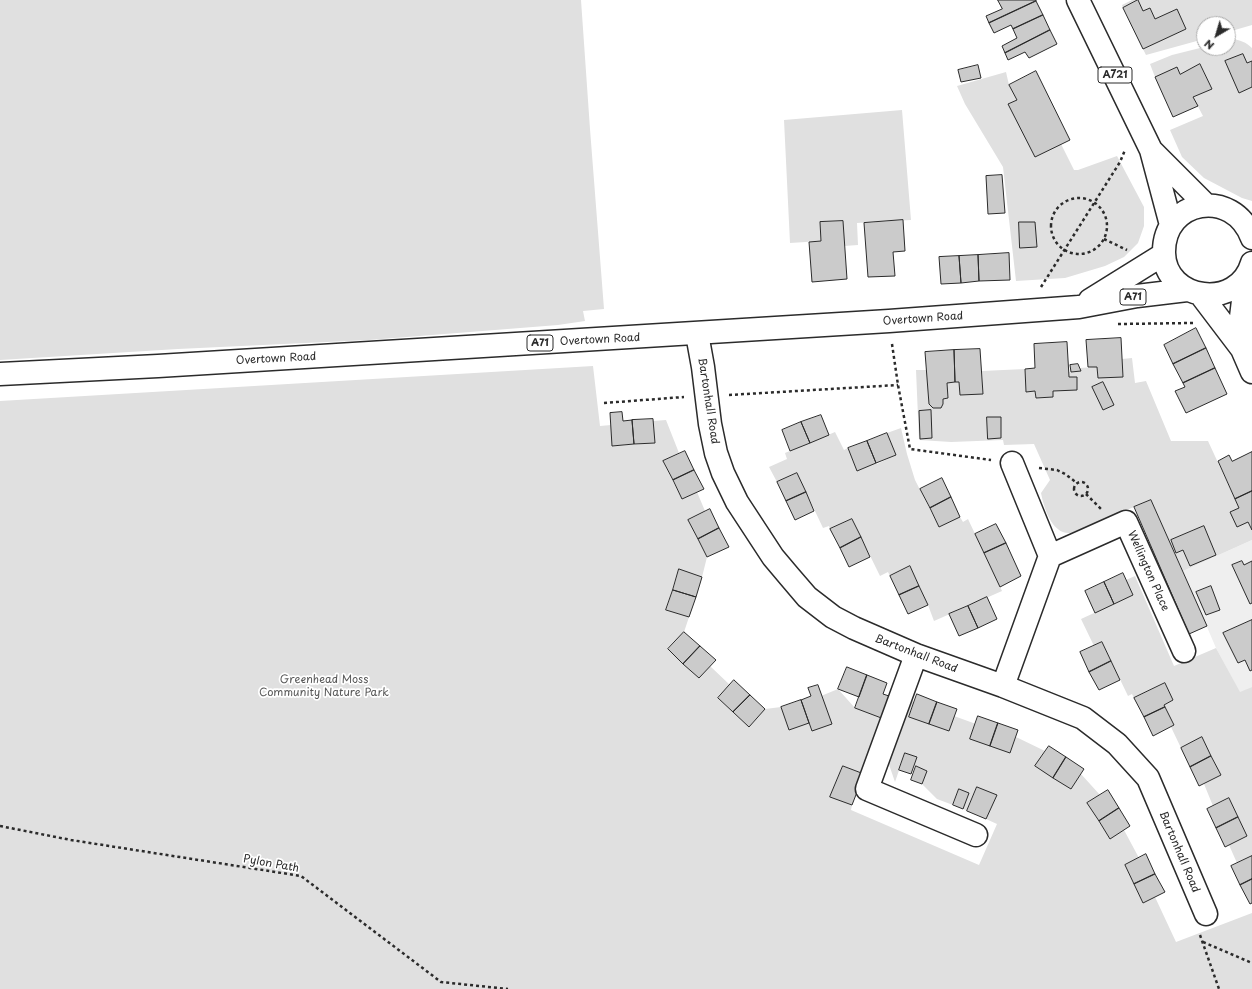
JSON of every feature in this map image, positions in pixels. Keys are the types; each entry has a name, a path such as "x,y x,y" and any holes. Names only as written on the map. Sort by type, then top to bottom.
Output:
{"main road":[{"name":"A721","path":"1078,0 1151,150 1171,225"},
{"name":"A721","path":"1151,150 1206,205"},
{"path":"1249,227 1232,211 1219,206 1206,205 1193,208 1181,214 1171,225 1165,240 1164,254 1167,269 1176,281 1194,292 1219,319 1242,349 1252,372"},
{"name":"Overtown Road","path":"1079,307 1164,254"},
{"path":"1242,349 1241,317 1250,267"},
{"name":"Overtown Road","path":"0,374 697,334 1079,307 1137,296 1194,292 1215,295 1229,291 1239,284 1250,267"},
{"name":"Bartonhall Road","path":"697,334 710,424 716,453 723,473 737,502 773,557 807,597 833,617 877,639 916,655 1003,686 1083,718 1117,744 1148,778 1206,914"},
{"path":"1003,686 1050,556 1012,463"},
{"name":"Wellington Place","path":"1050,556 1126,522 1184,651"},
{"path":"916,655 867,789 976,835"}],"path":[{"path":"1026,310 1120,162 1138,122"},
{"path":"1075,198 1085,198 1094,202 1101,208 1106,216 1108,224 1107,233 1103,241 1098,248 1090,252 1072,254 1064,250 1056,244 1052,235 1050,225 1052,215 1058,207 1066,201 1075,198"},
{"path":"1117,324 1194,323 1219,319"},
{"path":"889,321 898,385 910,449 1056,470 1065,474 1077,483 1084,482 1087,486 1088,492 1084,496 1075,494 1074,487 1077,483"},
{"path":"604,403 898,385"},
{"name":"Pylon Path","path":"0,826 71,840 300,876 441,982 508,989"},
{"path":"1206,914 1198,928 1219,989"},
{"path":"1203,942 1252,963"}],"shaded area":[{"path":"1252,540 1252,687 1240,693 1216,648 1183,571"}],"green space":[{"path":"0,0 581,0 604,309 583,311 585,321 558,325 369,340 178,349 0,360"},
{"path":"1132,0 1252,0 1252,25 1236,30 1236,16 1196,16 1196,41 1146,55 1143,49 1186,29 1177,10 1155,19 1150,8 1143,11 1138,1 1123,8 1122,5"},
{"path":"1236,40 1247,44 1252,48 1252,201 1242,198 1204,178 1182,157 1170,130 1203,116 1193,97 1212,89 1201,65 1180,74 1155,77 1150,64 1172,55 1196,49 1196,56 1236,56"},
{"path":"1006,72 1009,85 1017,100 1009,104 1061,144 1074,170 1078,170 1117,156 1144,207 1144,226 1138,243 1124,257 1105,266 1065,278 1016,281 1003,167 965,104 957,86"},
{"path":"902,110 911,220 857,223 858,245 844,246 843,221 820,222 821,241 790,243 784,120"},
{"path":"1132,358 1135,383 1146,381 1171,441 1208,441 1239,508 1252,530 1252,540 1183,571 1151,500 1071,533 1064,532 1059,530 1054,525 1044,506 1041,493 1050,480 1034,444 1004,445 1003,440 951,442 919,440 916,370 927,370 929,404 933,408 940,408 943,404 943,399 948,398 947,383 959,382 960,395 983,393 982,371 1025,369 1026,392 1035,391 1036,398 1053,397 1053,391 1077,390 1077,377 1069,377 1069,372 1080,371 1079,368 1097,367 1098,377 1123,377 1122,359"},
{"name":"Greenhead Moss Community Nature Park","path":"593,366 600,426 611,425 612,446 655,443 653,421 666,420 679,453 663,462 682,499 697,492 705,511 688,520 707,557 702,577 679,570 666,610 689,617 684,632 668,649 699,678 710,666 730,685 718,698 749,727 765,709 781,707 789,730 809,723 812,731 831,724 821,696 838,689 855,708 884,719 864,774 843,766 831,797 852,805 851,810 979,865 997,824 986,819 996,795 977,787 967,811 963,809 969,793 959,789 953,805 937,799 922,784 927,771 914,766 917,757 905,753 895,782 885,753 906,698 914,702 909,717 949,731 954,716 976,724 971,739 1010,753 1016,737 1045,751 1036,766 1071,789 1081,774 1100,795 1087,803 1110,839 1124,830 1139,858 1125,865 1143,903 1155,897 1176,942 1252,913 1252,989 0,989 0,401"},
{"path":"901,428 915,480 939,527 960,517 963,522 968,519 1002,591 934,621 910,566 890,576 888,572 880,576 852,519 830,529 829,526 823,528 797,473 777,482 769,467 787,459 785,453 835,432 844,450 848,448 857,471 896,455 887,433"},
{"path":"1135,576 1174,666 1216,648 1240,692 1252,687 1252,856 1237,863 1229,845 1247,836 1229,798 1213,806 1204,784 1221,775 1202,738 1181,748 1171,727 1174,725 1164,705 1173,700 1165,683 1134,698 1132,694 1128,696 1102,642 1094,646 1081,619 1133,595 1126,580"}],"building":[{"path":"998,0 1036,1 989,23 986,16 1002,9"},
{"path":"1138,0 1143,11 1150,8 1155,19 1177,9 1186,29 1143,49 1123,8"},
{"path":"1036,1 1043,15 1013,29 1011,25 994,33 989,23"},
{"path":"1043,15 1050,30 1005,53 1002,46 1017,38 1013,29"},
{"path":"1050,30 1057,44 1029,58 1025,52 1008,60 1005,53"},
{"path":"1243,54 1247,63 1252,61 1252,87 1239,93 1225,61"},
{"path":"1200,64 1212,89 1193,97 1198,106 1173,117 1155,77 1177,67 1180,74"},
{"path":"978,65 981,78 961,82 958,70"},
{"path":"1036,71 1070,140 1035,157 1008,104 1017,100 1009,85"},
{"path":"1002,175 1005,213 988,214 986,176"},
{"path":"903,220 905,251 893,252 895,276 868,277 864,223"},
{"path":"843,221 847,279 812,282 809,242 821,241 820,222"},
{"path":"1019,222 1035,222 1037,247 1020,248"},
{"path":"1009,253 1010,280 979,281 978,255"},
{"path":"978,255 979,281 961,283 959,256"},
{"path":"959,256 961,283 941,284 939,257"},
{"path":"1196,328 1206,348 1173,364 1164,345"},
{"path":"1121,338 1123,377 1098,378 1097,367 1088,367 1086,340"},
{"path":"1067,342 1069,377 1077,377 1077,390 1053,391 1053,397 1036,398 1035,391 1026,392 1025,369 1035,368 1034,344"},
{"path":"1206,348 1215,368 1183,383 1173,364"},
{"path":"980,349 983,394 960,395 959,382 955,382 954,350"},
{"path":"954,350 955,382 947,383 948,398 943,399 941,408 933,408 929,404 925,352"},
{"path":"1078,364 1081,371 1071,372 1070,365"},
{"path":"1215,368 1227,394 1186,413 1175,391 1185,387 1183,383"},
{"path":"1103,382 1114,405 1103,410 1092,387"},
{"path":"931,410 932,438 920,439 919,411"},
{"path":"622,412 623,421 632,420 634,444 612,446 610,413"},
{"path":"821,415 829,435 810,443 801,422"},
{"path":"987,417 1001,417 1001,438 988,439"},
{"path":"653,419 655,443 634,444 632,420"},
{"path":"801,422 810,443 790,451 782,430"},
{"path":"887,433 896,455 876,463 867,441"},
{"path":"867,441 876,463 857,471 848,448"},
{"path":"685,451 694,470 673,480 663,461"},
{"path":"1252,452 1252,491 1235,499 1218,461 1229,455 1232,461"},
{"path":"694,470 704,489 682,499 673,480"},
{"path":"797,473 806,492 786,501 777,482"},
{"path":"942,478 951,497 930,508 920,489"},
{"path":"1252,491 1252,530 1248,522 1237,527 1230,512 1239,508 1235,499"},
{"path":"806,492 814,511 795,520 786,501"},
{"path":"951,497 960,517 939,527 930,508"},
{"path":"1151,500 1207,626 1189,634 1134,507"},
{"path":"710,509 719,528 698,539 688,520"},
{"path":"852,519 861,537 840,548 830,529"},
{"path":"996,524 1006,543 984,553 975,534"},
{"path":"1204,526 1216,555 1190,566 1183,550 1176,553 1171,540"},
{"path":"719,528 729,547 707,557 698,539"},
{"path":"861,537 870,557 849,567 840,548"},
{"path":"1006,543 1021,576 1000,587 984,553"},
{"path":"1242,561 1244,565 1252,561 1252,603 1250,604 1232,565"},
{"path":"910,566 919,586 899,595 890,576"},
{"path":"679,569 702,577 696,597 673,590"},
{"path":"1123,573 1133,595 1114,604 1104,582"},
{"path":"1104,582 1114,604 1095,613 1085,591"},
{"path":"919,586 928,605 908,614 899,595"},
{"path":"1211,586 1220,610 1206,615 1196,592"},
{"path":"673,590 696,597 689,617 666,610"},
{"path":"987,597 997,619 978,628 968,606"},
{"path":"968,606 978,628 959,636 949,614"},
{"path":"1252,620 1252,670 1250,671 1245,660 1238,663 1223,633"},
{"path":"684,632 700,646 683,664 668,649"},
{"path":"1102,642 1111,661 1089,672 1080,652"},
{"path":"700,646 716,660 699,678 683,664"},
{"path":"1111,661 1120,680 1099,690 1089,672"},
{"path":"847,667 867,675 859,697 838,689"},
{"path":"867,675 887,683 883,694 892,697 884,719 855,708"},
{"path":"734,680 750,695 733,712 718,698"},
{"path":"1165,683 1173,700 1164,705 1165,707 1144,717 1134,698"},
{"path":"818,685 832,724 812,731 801,700 811,696 808,688"},
{"path":"917,694 937,702 929,724 909,717"},
{"path":"750,695 765,709 749,727 733,712"},
{"path":"801,700 809,723 789,730 781,707"},
{"path":"937,702 957,709 949,731 929,724"},
{"path":"1165,707 1174,725 1153,736 1144,717"},
{"path":"978,716 998,723 990,746 970,739"},
{"path":"998,723 1018,730 1010,753 990,746"},
{"path":"1202,737 1211,756 1190,767 1181,748"},
{"path":"1049,746 1066,757 1053,778 1035,766"},
{"path":"905,753 917,757 911,774 899,770"},
{"path":"1211,756 1221,775 1199,786 1190,767"},
{"path":"1066,757 1084,769 1071,789 1053,778"},
{"path":"843,766 864,774 852,805 830,797"},
{"path":"916,766 927,771 922,784 911,780"},
{"path":"977,787 997,795 986,819 967,811"},
{"path":"959,789 969,793 963,809 953,805"},
{"path":"1108,790 1119,808 1099,821 1087,803"},
{"path":"1229,798 1238,817 1216,828 1207,809"},
{"path":"1119,808 1130,826 1110,839 1099,821"},
{"path":"1238,817 1247,836 1225,847 1216,828"},
{"path":"1146,854 1155,874 1134,884 1125,865"},
{"path":"1252,856 1252,879 1240,885 1231,866"},
{"path":"1155,874 1165,892 1143,903 1134,884"},
{"path":"1252,879 1252,903 1250,904 1240,885"}]}
